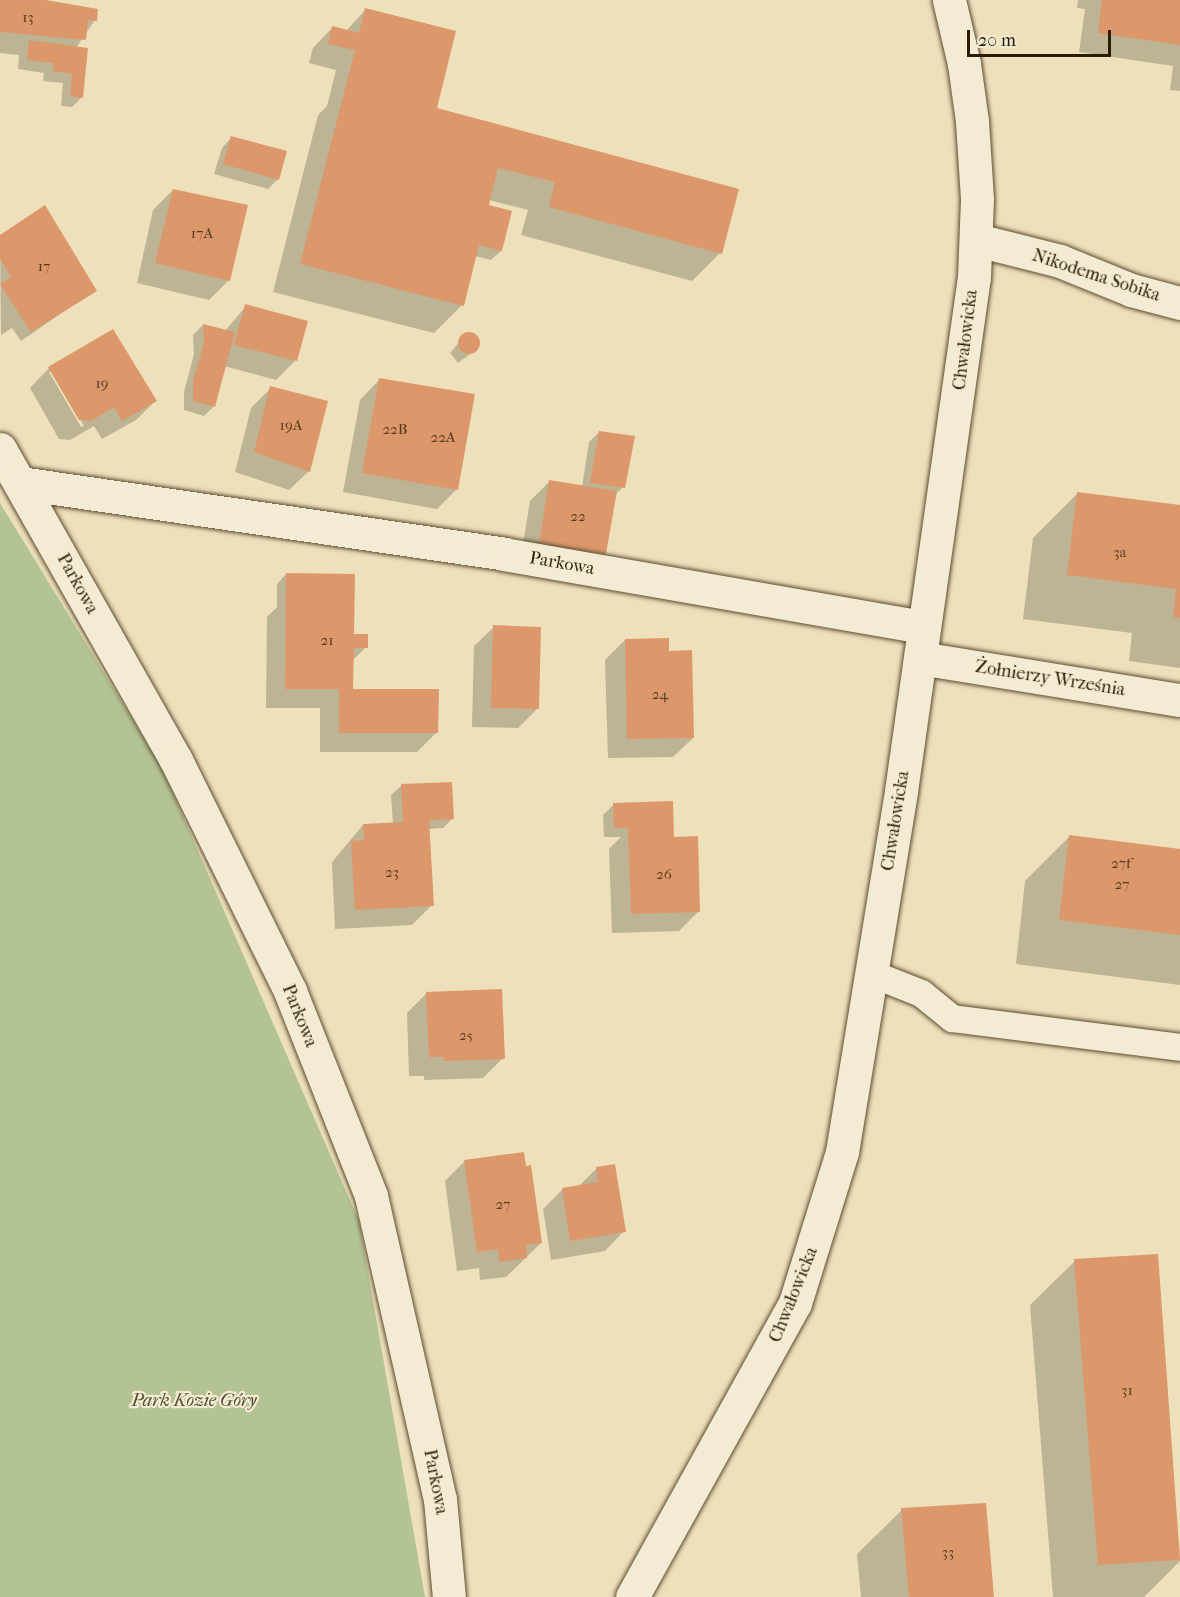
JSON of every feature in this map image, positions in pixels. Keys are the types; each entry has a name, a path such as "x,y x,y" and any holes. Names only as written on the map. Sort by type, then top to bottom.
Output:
{"street":[{"name":"Chwałowicka","path":"632,1597 795,1303 842,1152 873,974 970,318 977,240 969,91 949,0"},
{"name":"Nikodema Sobika","path":"977,240 1060,261 1131,290 1180,303"},
{"name":"Parkowa","path":"0,449 176,760 290,991 371,1196 440,1500 449,1597"},
{"name":"Parkowa","path":"21,483 504,554 922,642"},
{"name":"Żołnierzy Września","path":"922,642 1180,700"}],"lane":[{"path":"873,974 921,993 952,1018 1180,1047"}],"green space":[{"name":"Park Kozie Góry","path":"0,503 161,766 359,1221 425,1597 0,1597"}],"building":[{"path":"0,0 46,0 98,9 97,21 88,20 86,40 0,32"},
{"path":"1102,0 1180,0 1180,45 1098,33"},
{"path":"365,8 456,31 437,108 739,189 722,254 549,207 555,182 498,168 489,205 512,211 502,251 479,245 464,306 300,264 355,50 328,44 332,26 359,33"},
{"path":"29,40 88,48 83,98 70,96 72,74 53,71 53,63 27,60"},
{"path":"231,136 287,151 279,180 223,164"},
{"path":"173,189 248,205 230,281 155,263"},
{"path":"45,205 97,291 31,332 0,284 11,277 0,259 0,235"},
{"path":"245,304 308,321 297,361 234,345"},
{"path":"203,324 235,332 215,407 193,401 193,381 204,343"},
{"path":"113,329 157,401 122,421 114,407 91,421 79,420 48,367"},
{"path":"469,332 477,335 480,343 477,351 469,354 461,351 458,343 461,335"},
{"path":"379,378 475,394 458,490 362,473"},
{"path":"270,386 328,401 310,472 254,452"},
{"path":"599,431 635,436 625,488 590,483"},
{"path":"549,480 617,491 606,554 539,544"},
{"path":"1077,492 1180,505 1180,618 1173,617 1176,589 1067,575"},
{"path":"286,573 355,574 354,634 368,634 368,648 354,648 353,689 439,689 438,733 339,733 339,689 285,689"},
{"path":"493,625 541,627 539,709 491,708"},
{"path":"669,638 669,651 692,650 694,738 627,739 625,639"},
{"path":"452,782 454,819 429,820 434,906 355,910 351,841 364,840 363,824 403,822 401,784"},
{"path":"673,801 674,837 698,836 700,912 631,914 628,828 614,828 613,803"},
{"path":"1069,835 1180,849 1180,935 1059,920"},
{"path":"502,989 505,1059 444,1061 444,1057 429,1057 426,992"},
{"path":"524,1152 526,1166 531,1165 542,1243 526,1245 527,1258 499,1262 498,1249 477,1252 464,1160"},
{"path":"615,1164 626,1232 570,1241 562,1188 598,1182 596,1167"},
{"path":"1158,1254 1180,1560 1098,1565 1074,1259"},
{"path":"986,1503 994,1597 909,1597 901,1508"}]}
